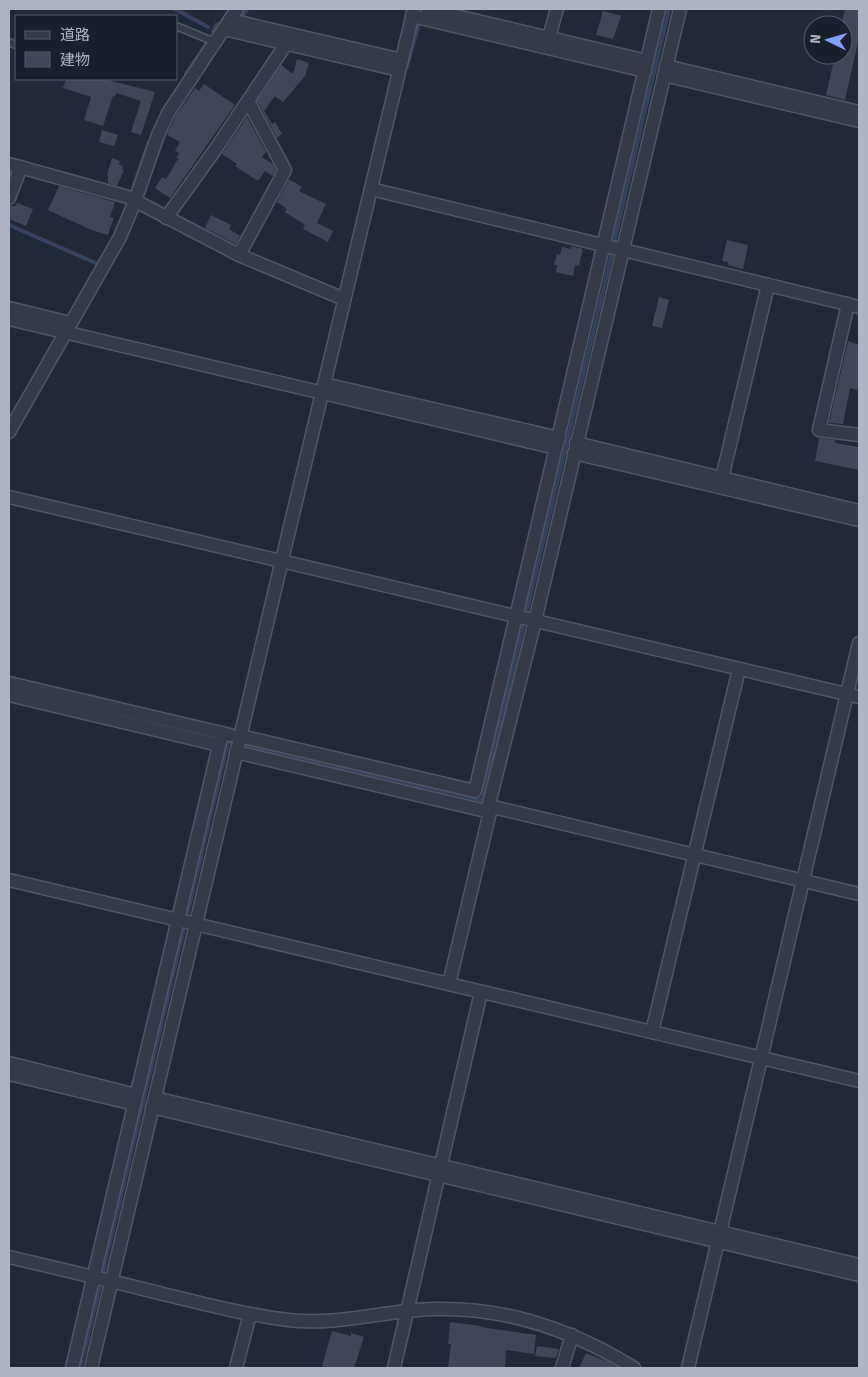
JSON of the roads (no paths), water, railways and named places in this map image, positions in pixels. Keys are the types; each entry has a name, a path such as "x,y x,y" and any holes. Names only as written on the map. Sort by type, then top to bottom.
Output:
{"street":[{"path":"9,432 120,237 168,113 237,9"},
{"path":"427,9 549,37 646,66"},
{"path":"549,37 557,9"},
{"path":"9,695 221,739 240,737 475,791 660,9"},
{"path":"450,984 490,812 489,805 535,621 680,9"},
{"path":"72,1368 135,1099 240,737 413,12 646,66"},
{"path":"227,25 286,44 400,65"},
{"path":"227,25 400,65"},
{"path":"166,218 216,150 286,44"},
{"path":"665,70 859,112"},
{"path":"665,70 859,121"},
{"path":"239,255 285,170 248,101"},
{"path":"9,198 15,166 128,197 239,255 344,299"},
{"path":"371,189 854,305 819,430 859,435"},
{"path":"722,478 768,285"},
{"path":"9,308 68,328"},
{"path":"9,318 68,328 558,443"},
{"path":"575,448 722,478 859,510"},
{"path":"575,448 859,520"},
{"path":"9,497 853,695"},
{"path":"688,1368 804,877 853,695 859,644"},
{"path":"652,1032 739,669"},
{"path":"9,683 221,739"},
{"path":"91,1368 153,1102 221,739"},
{"path":"236,752 489,805 695,851 804,877 859,894"},
{"path":"804,877 859,886"},
{"path":"9,880 859,1081"},
{"path":"394,1368 482,992"},
{"path":"9,1063 135,1099"},
{"path":"9,1074 135,1099"},
{"path":"153,1102 719,1236 859,1265"},
{"path":"719,1236 859,1274"},
{"path":"9,1257 250,1314 291,1320 329,1322 434,1309 493,1312 522,1318 572,1335 610,1353 634,1368"},
{"path":"236,1368 250,1314"},
{"path":"562,1368 572,1335"}],"lane":[{"path":"178,27 216,42"}],"waterway":[{"path":"175,9 208,27"},
{"path":"243,16 247,9"},
{"path":"614,242 669,9"},
{"path":"407,67 419,23"},
{"path":"213,31 217,24"},
{"path":"186,74 206,44"},
{"path":"134,185 149,142"},
{"path":"9,225 98,264"},
{"path":"526,614 612,253"},
{"path":"242,745 482,800 524,623"},
{"path":"103,1272 228,742 232,743"},
{"path":"80,1368 100,1286"}]}
